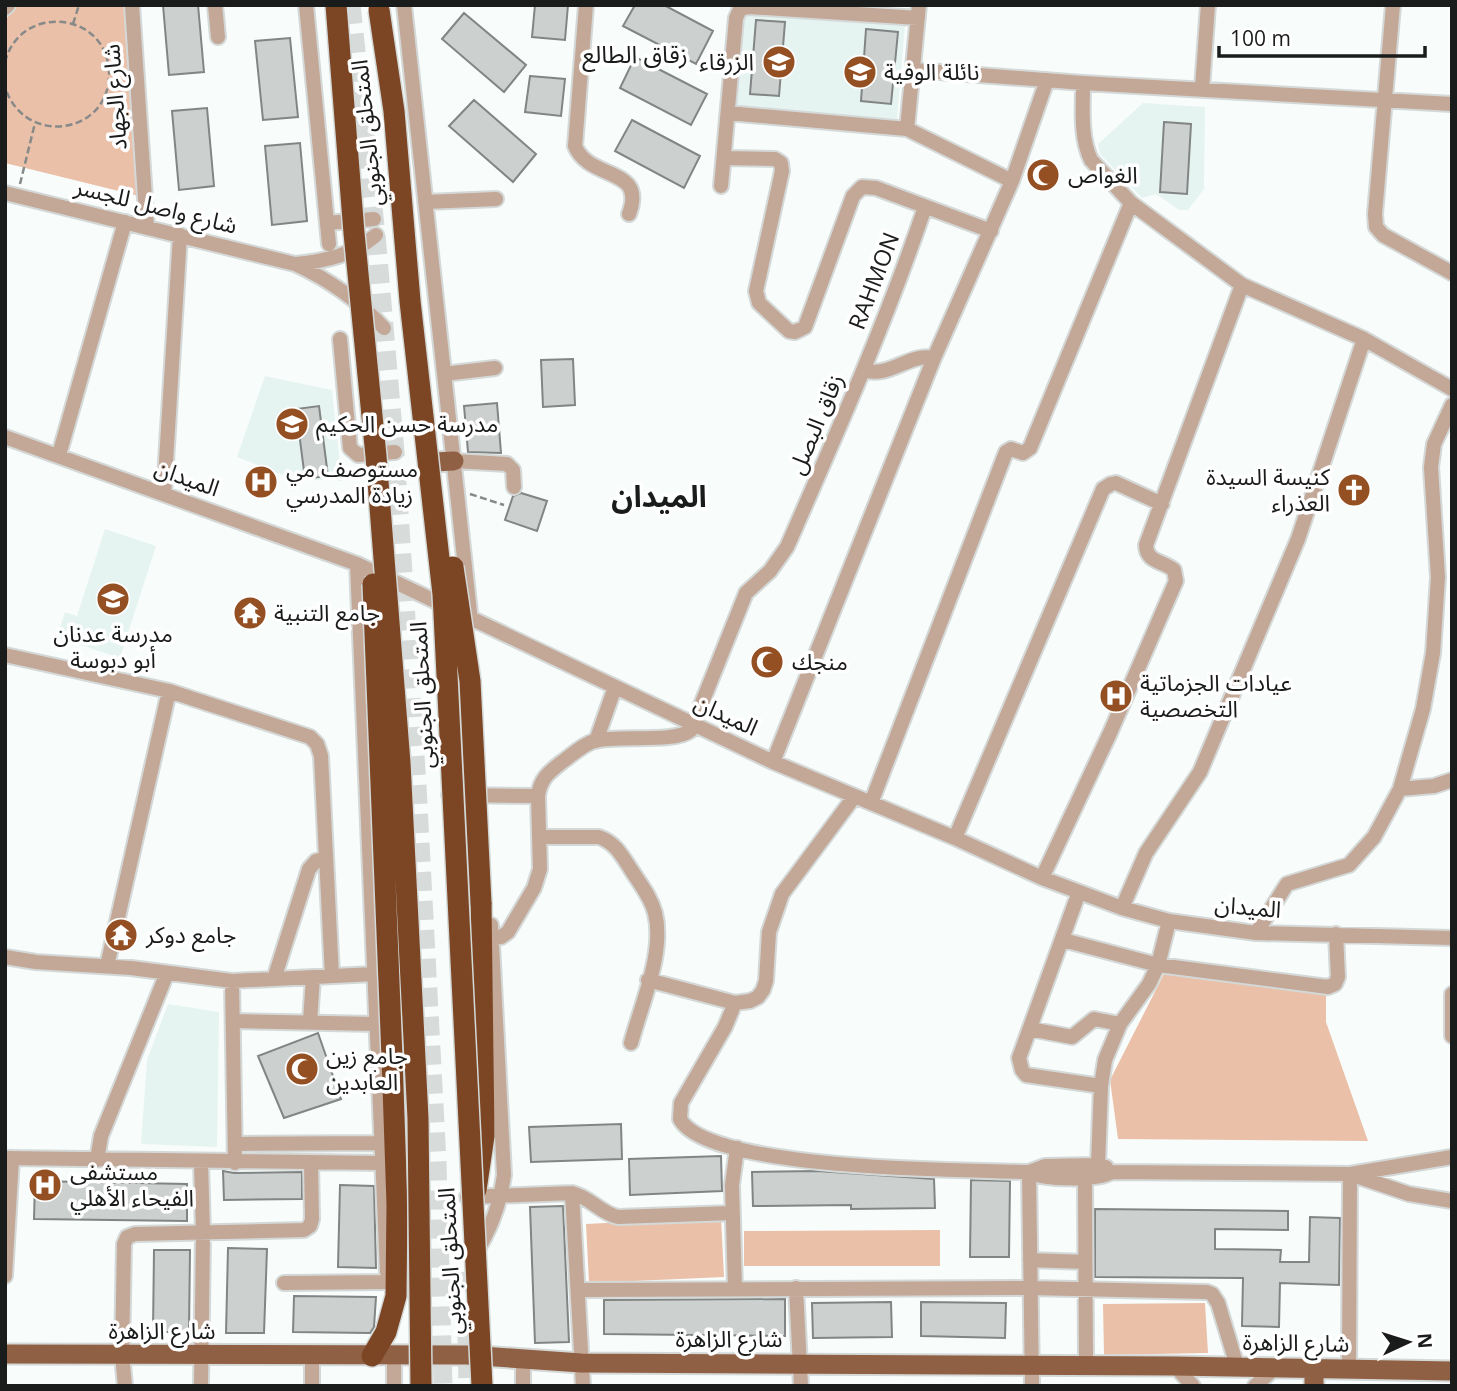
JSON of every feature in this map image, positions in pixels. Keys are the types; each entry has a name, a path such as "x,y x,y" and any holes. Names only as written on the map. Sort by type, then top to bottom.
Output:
{"highway":[{"name":"المتحلق الجنوبي","path":"336,5 354,233 386,454 418,1118 421,1386"},
{"name":"المتحلق الجنوبي","path":"379,7 394,111 410,301 439,461 443,594 482,1386"},
{"path":"372,1356 391,1318 396,1296 398,1259 393,1057 374,652 373,521 386,454"},
{"path":"439,461 440,495 470,681 481,903 484,1136 481,1165 469,1197 464,1226"}],"main road":[{"name":"شارع الزاهرة","path":"5,1354 467,1355 581,1363 1237,1366 1276,1367 1314,1377 1349,1368 1452,1371"}],"street":[{"name":"شارع الجهاد","path":"132,5 148,228"},
{"path":"215,5 218,37"},
{"path":"306,5 329,244"},
{"path":"404,5 444,374 439,461 457,490 477,669 504,1157 501,1195 490,1227 466,1268"},
{"path":"586,5 575,146 584,161 629,184 634,195 629,214"},
{"path":"1202,88 1208,5"},
{"path":"1393,5 1376,227 1382,235 1452,273"},
{"path":"721,186 736,18 740,9 749,7 918,12 907,129"},
{"path":"914,70 1083,83 1452,104"},
{"path":"773,762 934,358 1012,181 1047,80"},
{"path":"1083,83 1084,141 1091,160 1130,203 1242,285 1363,339 1452,389"},
{"path":"729,113 907,129 1012,181"},
{"path":"723,158 775,159 781,163 782,171 756,291 759,303 789,331 801,331 807,323 856,191 869,187 991,231"},
{"name":"شارع واصل للجسر","path":"11,195 295,264 335,284 353,297 384,328"},
{"path":"426,202 496,199"},
{"path":"870,803 1005,454 1011,449 1023,453 1030,448 1130,203"},
{"name":"RAHMON","path":"864,370 902,274 925,206"},
{"path":"327,223 374,219"},
{"path":"59,455 125,222"},
{"path":"164,494 180,235"},
{"name":"شارع واصل للجسر","path":"295,264 332,258 366,243 376,235"},
{"path":"1042,878 1110,733 1176,581 1174,570 1152,558 1146,551 1161,503 1242,285"},
{"path":"340,339 350,448 358,455 386,454"},
{"path":"1122,908 1146,853 1200,772 1297,539 1363,339"},
{"name":"زقاق البصل","path":"694,726 746,593 784,554 864,370 878,372 923,357 934,358"},
{"path":"444,374 495,368"},
{"path":"1256,933 1287,884 1349,865 1374,836 1400,789 1423,709 1445,579 1431,467 1434,444 1452,405"},
{"name":"الميدان","path":"5,437 357,564 773,762 955,838 1042,878 1122,908 1169,921 1256,933 1452,938"},
{"path":"439,461 507,464 513,470 514,487"},
{"path":"955,838 1103,489 1116,483 1161,503"},
{"path":"357,564 387,1282 391,1318"},
{"path":"6,656 169,691 310,737 317,744 321,756 332,976"},
{"path":"596,741 615,687"},
{"path":"107,965 169,691"},
{"path":"492,939 508,932 538,879 538,796 539,787 547,773 581,748 596,741 683,735 694,726"},
{"path":"1400,789 1434,786 1452,780"},
{"path":"449,795 538,796"},
{"path":"648,980 735,1003 750,1001 764,990 769,932 782,894 855,797"},
{"path":"540,837 599,837 617,848 650,900 657,925 656,952 631,1043"},
{"path":"274,979 309,869 316,861 326,858"},
{"path":"1079,892 1019,1058 1026,1075 1101,1086"},
{"path":"1098,1164 1101,1086 1105,1060 1120,1024 1149,984 1158,965 1169,921"},
{"path":"1063,940 1158,965 1328,987 1335,984 1338,976 1336,934"},
{"path":"5,957 36,962 107,965 232,981 374,974"},
{"path":"97,1160 101,1136 167,973"},
{"path":"310,1022 313,977"},
{"path":"232,981 235,1163"},
{"path":"1452,994 1452,1036"},
{"path":"735,1003 725,1027 679,1111 680,1119 688,1131 702,1139 737,1148 792,1159 863,1167 1029,1172 1041,1177 1104,1176 1112,1172 1350,1174 1452,1157"},
{"path":"1030,1029 1069,1038 1094,1019 1120,1024"},
{"path":"233,1021 376,1024"},
{"path":"235,1143 381,1143"},
{"path":"735,1289 732,1185 737,1148"},
{"path":"5,1276 9,1158 382,1163"},
{"path":"201,1162 201,1386"},
{"path":"125,1386 122,1355 124,1240 135,1234 307,1229 312,1219 311,1163"},
{"path":"1029,1172 1045,1166 1098,1164 1112,1172"},
{"path":"1029,1172 1032,1386"},
{"path":"1350,1174 1409,1194 1452,1201"},
{"path":"1349,1368 1350,1174"},
{"path":"1085,1177 1086,1365"},
{"path":"469,1197 572,1193 618,1217 732,1213"},
{"path":"572,1193 583,1386"},
{"path":"1030,1260 1085,1262"},
{"path":"284,1283 387,1282"},
{"path":"796,1288 801,1386"},
{"path":"578,1290 1030,1288 1207,1292 1212,1294 1218,1303 1237,1366"},
{"path":"312,1356 312,1386"},
{"path":"394,1356 394,1386"},
{"path":"523,1359 523,1386"},
{"path":"1175,1366 1176,1386"},
{"path":"1175,1366 1193,1386"},
{"path":"1255,1386 1276,1367"}],"path":[{"path":"73,24 79,5"},
{"path":"5,62 12,45 29,29 50,21 73,24 94,37 108,62 108,85 99,107 70,126 35,123 17,109 5,87"},
{"path":"104,51 134,40"},
{"path":"11,195 35,123"},
{"path":"457,490 504,505"}],"shaded area":[{"path":"18,5 127,5 139,196 5,163 5,20"},
{"path":"743,12 905,26 897,119 735,107"},
{"path":"1143,103 1205,107 1204,189 1188,210 1179,210 1156,194 1142,198 1100,154 1098,144"},
{"name":"مدرسة حسن الحكيم","path":"265,376 332,390 342,481 293,479 237,457"},
{"path":"105,529 156,546 120,658 57,637 65,612 77,616"},
{"path":"1165,972 1326,990 1326,1022 1368,1141 1118,1139 1110,1080"},
{"path":"168,1004 219,1012 217,1147 141,1144 147,1060"},
{"path":"721,1217 724,1277 589,1283 586,1224"},
{"path":"940,1230 940,1266 744,1266 744,1231"},
{"path":"1205,1303 1208,1353 1104,1355 1103,1304"}],"building":[{"path":"163,5 198,5 204,72 169,75"},
{"path":"535,5 568,5 565,40 532,37"},
{"path":"635,5 664,5 713,31 696,64 623,26"},
{"path":"464,13 526,65 504,92 442,39"},
{"path":"756,20 785,22 779,96 750,94"},
{"path":"866,29 898,32 891,104 861,101"},
{"path":"290,38 298,117 263,120 255,41"},
{"path":"635,57 707,94 691,125 620,88"},
{"path":"530,76 565,79 561,116 525,112"},
{"path":"474,100 536,154 513,182 449,126"},
{"path":"207,108 214,186 179,190 172,111"},
{"path":"632,120 700,156 684,188 615,151"},
{"path":"1164,122 1191,124 1187,194 1160,192"},
{"path":"300,143 307,221 272,225 265,146"},
{"path":"573,359 575,405 543,407 541,360"},
{"path":"497,403 501,453 468,452 464,406"},
{"path":"319,406 328,476 305,479 296,409"},
{"path":"521,493 547,501 537,531 505,520 513,496"},
{"name":"جامع زين العابدين","path":"318,1033 341,1099 284,1118 258,1056"},
{"path":"621,1124 622,1159 531,1162 529,1127"},
{"path":"721,1156 722,1191 630,1195 629,1159"},
{"path":"223,1171 302,1172 302,1199 224,1200"},
{"path":"817,1171 934,1179 935,1208 753,1206 752,1172"},
{"path":"971,1180 1010,1181 1009,1257 970,1257"},
{"path":"35,1181 187,1184 187,1221 34,1219"},
{"path":"340,1185 374,1186 376,1268 338,1267"},
{"path":"563,1206 569,1342 535,1343 530,1207"},
{"path":"1095,1209 1288,1211 1288,1230 1215,1229 1215,1249 1281,1250 1280,1262 1309,1262 1310,1217 1340,1218 1339,1285 1280,1283 1279,1327 1242,1326 1243,1278 1095,1277"},
{"path":"228,1248 267,1249 264,1333 226,1333"},
{"path":"154,1250 190,1250 189,1332 153,1332"},
{"path":"294,1296 376,1297 374,1327 370,1333 293,1332"},
{"path":"785,1299 785,1336 604,1334 604,1300"},
{"path":"891,1302 892,1337 813,1338 812,1303"},
{"path":"921,1302 1006,1303 1005,1338 921,1336"}],"tunnel":[{"path":"351,5 376,235 395,452 417,786 437,1162 443,1386"},
{"path":"465,1243 468,1386"}],"place":[{"name":"الزرقاء","path":"779,62"},
{"name":"نائلة الوفية","path":"860,72"},
{"name":"الغواص","path":"1043,175"},
{"name":"مدرسة حسن الحكيم","path":"292,424"},
{"name":"مستوصف مي زيادة المدرسي","path":"261,482"},
{"name":"كنيسة السيدة العذراء","path":"1354,490"},
{"name":"مدرسة عدنان أبو دبوسة","path":"113,599"},
{"name":"جامع التنبية","path":"250,613"},
{"name":"منجك","path":"767,662"},
{"name":"عيادات الجزماتية التخصصية","path":"1116,696"},
{"name":"جامع دوكر","path":"121,935"},
{"name":"جامع زين العابدين","path":"302,1069"},
{"name":"مستشفى الفيحاء الأهلي","path":"45,1185"}],"district":[{"name":"زقاق الطالع","path":"635,55"},
{"name":"الميدان","path":"659,497"}]}
